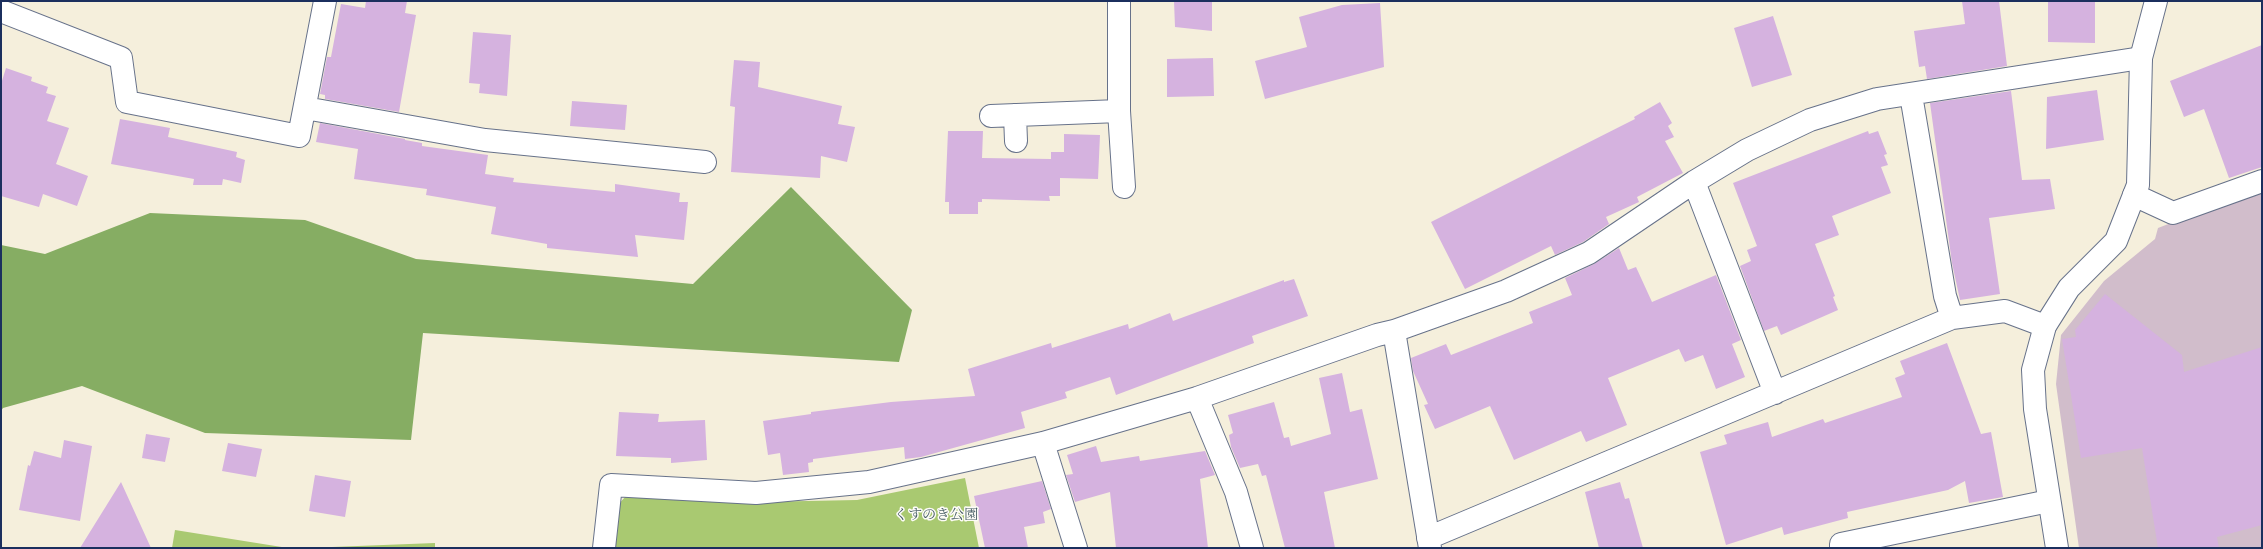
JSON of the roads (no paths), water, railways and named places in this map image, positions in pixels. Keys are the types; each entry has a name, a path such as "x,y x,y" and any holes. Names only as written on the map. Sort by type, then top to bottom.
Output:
{"street":[{"path":"1,11 121,58 127,102 299,136 325,1"},
{"path":"1119,1 1119,111 1124,187"},
{"path":"2057,548 2035,409 2033,370 2045,326 2069,288 2116,241 2138,185 2141,58 2156,1"},
{"path":"604,548 611,485 756,493 869,482 1043,442 1197,398 1377,335 1394,332 1506,291 1589,253 1694,182 1747,150 1810,120 1877,100 2141,58"},
{"path":"1911,95 1945,296 1952,318"},
{"path":"305,108 485,140 705,162"},
{"path":"992,116 1119,111"},
{"path":"1015,115 1016,141"},
{"path":"2134,195 2173,213 2262,181"},
{"path":"1694,182 1775,393"},
{"path":"1394,332 1429,543 1952,318 2005,311 2045,326"},
{"path":"1197,398 1236,492 1252,548"},
{"path":"1043,442 1076,548"},
{"path":"1841,548 1841,544 2049,501"}],"park label":[{"name":"くすのき公園","path":"936,516"}]}
